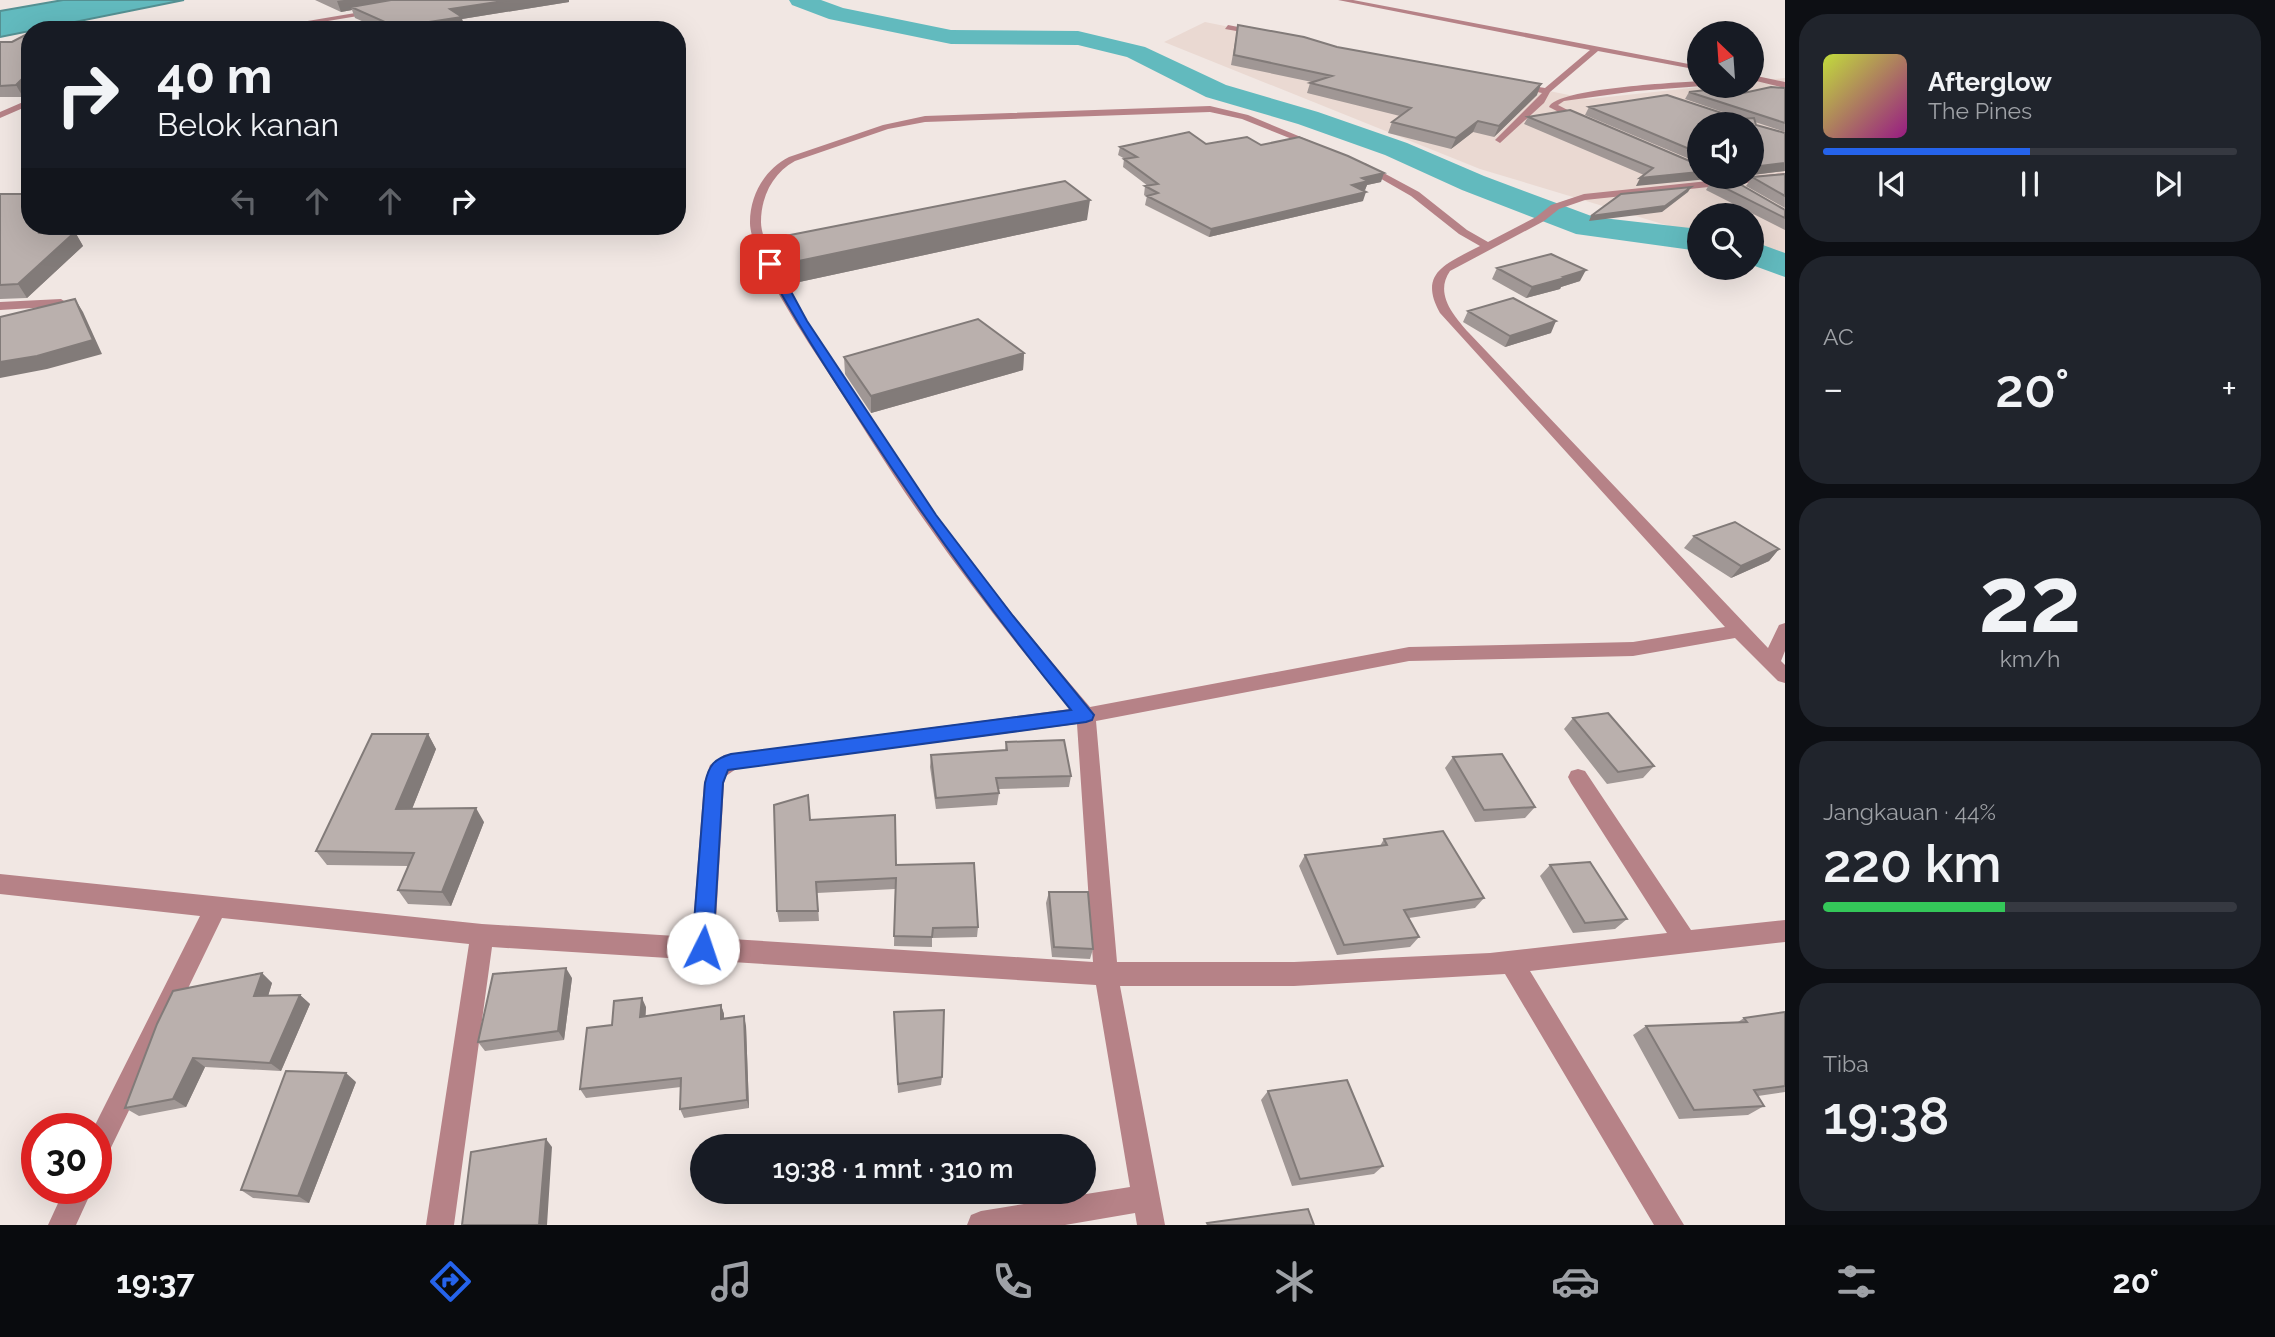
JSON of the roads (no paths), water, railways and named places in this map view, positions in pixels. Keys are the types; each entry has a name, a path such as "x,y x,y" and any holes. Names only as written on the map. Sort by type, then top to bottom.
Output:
{"street":[{"path":"1342,0 1687,66"},
{"path":"311,21 388,8"},
{"path":"1228,27 1268,35"},
{"path":"1500,140 1541,101 1547,91 1597,48"},
{"path":"1764,80 1785,85"},
{"path":"1507,83 1547,91"},
{"path":"1590,125 1559,111 1553,107 1554,104 1562,99 1636,88 1687,85"},
{"path":"1636,88 1660,96"},
{"path":"0,115 21,107"},
{"path":"1151,1225 1106,974 1086,715 1007,621 931,519 801,321 761,247 755,223 767,180 779,166 792,159 886,127 925,119 1210,109 1245,117 1330,151"},
{"path":"1353,161 1415,194 1463,232 1487,246"},
{"path":"1764,178 1785,176"},
{"path":"1687,185 1593,195 1555,207 1539,219 1487,246 1440,275 1435,288 1445,310 1547,426 1738,631 1785,676"},
{"path":"1741,189 1750,195"},
{"path":"0,306 61,303"},
{"path":"1771,662 1785,630"},
{"path":"703,948 714,783 721,765 731,761 1086,715 1409,654 1633,649 1738,631"},
{"path":"1578,777 1685,941"},
{"path":"0,884 482,935 1106,974 1294,974 1511,962 1785,931"},
{"path":"112,1118 215,908"},
{"path":"440,1225 482,935"},
{"path":"1511,962 1670,1225"},
{"path":"981,1225 1145,1198"},
{"path":"62,1225 72,1204"}],"water":[{"path":"63,0 184,0 80,21 21,21 21,33 0,37 0,11"}],"waterway":[{"path":"800,0 837,14 951,37 1078,38 1136,52 1216,91 1308,118 1396,149 1473,183 1588,227 1687,239"},
{"path":"1764,257 1785,266"}]}
